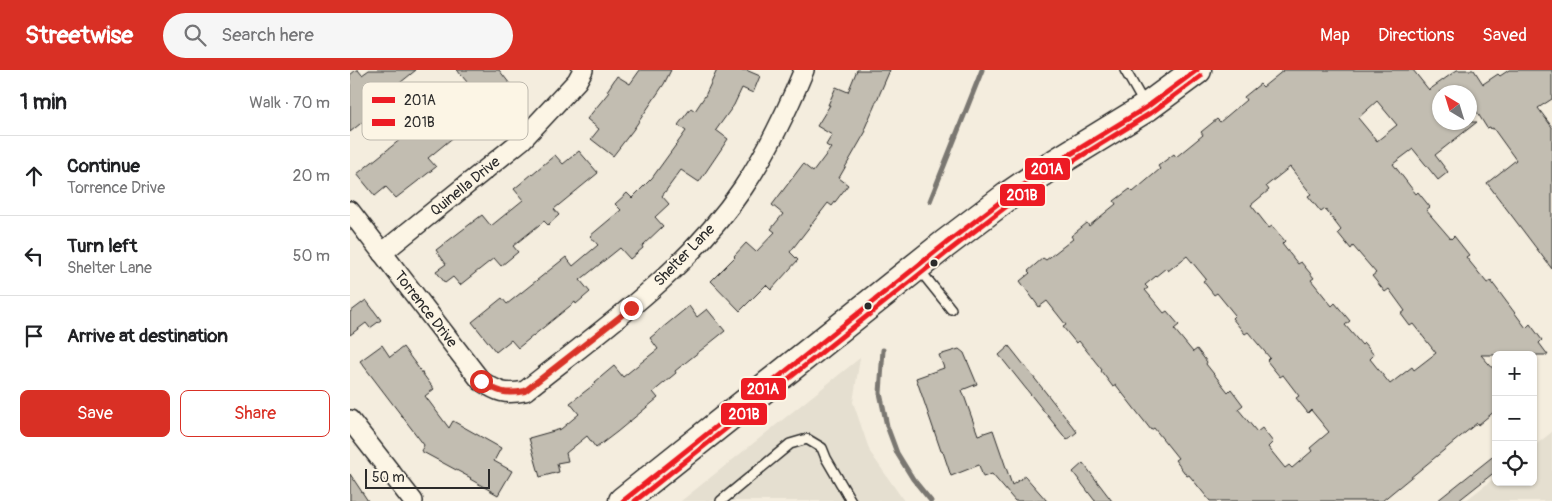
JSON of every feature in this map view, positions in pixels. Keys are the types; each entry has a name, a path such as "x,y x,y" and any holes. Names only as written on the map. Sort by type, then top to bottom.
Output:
{"main road":[{"path":"623,501 1008,196 1056,163 1147,107 1196,70"}],"street":[{"name":"Quinella Drive","path":"528,134 577,81 583,70"},
{"name":"Shelter Lane","path":"511,394 525,391 631,308 678,264 702,238 743,188 771,142 804,70"},
{"name":"Quinella Drive","path":"382,253 522,140"},
{"name":"Torrence Drive","path":"350,211 481,381 496,391 511,394"},
{"path":"350,420 413,501"}],"lane":[{"path":"1125,70 1147,107"},
{"path":"917,267 951,309"},
{"path":"721,501 790,444 807,439 822,448 851,501"}],"shaded area":[{"path":"860,358 853,402 870,452 904,501 681,501"},
{"path":"1552,432 1552,501 1465,501 1492,480 1492,486 1537,486 1537,444"}],"building":[{"path":"356,70 362,75 369,70 416,70 401,82 362,82 362,122 350,132 350,75"},
{"path":"457,70 499,70 508,82 467,82"},
{"path":"640,70 671,70 664,84 633,130 613,156 591,139 599,129 587,119 609,92 607,91 617,76 630,84"},
{"path":"717,70 746,70 760,76 753,93 742,88 734,105 716,130 728,139 699,182 681,170 662,196 669,204 655,217 663,226 642,246 643,248 630,259 620,248 580,280 590,292 576,304 575,302 518,348 511,340 496,352 472,322 502,298 507,304 566,257 573,266 598,245 590,236 621,210 615,204 627,193 632,198 652,178 686,131 678,125 691,108 695,111 705,96"},
{"path":"857,70 890,70 864,130 866,131 839,178 848,185 832,206 828,203 790,252 798,260 771,290 766,285 740,311 711,281 746,243 756,252 775,232 771,229 783,214 772,205 803,164 813,172 831,148 826,145 832,135 817,126 830,105 828,105 836,87 848,92"},
{"path":"1284,70 1413,70 1429,90 1432,88 1432,130 1467,130 1435,155 1448,172 1438,180 1413,149 1393,164 1416,194 1418,192 1430,207 1426,210 1451,239 1454,236 1469,255 1466,257 1487,283 1491,281 1526,328 1530,324 1542,340 1539,343 1548,355 1537,355 1537,351 1492,351 1492,355 1481,355 1492,367 1492,413 1478,425 1477,423 1382,501 1210,501 1189,475 1187,476 1175,460 1178,458 1154,428 1151,430 1116,385 1113,387 1079,341 1076,343 1063,327 1066,325 1047,301 1039,307 1020,281 1043,258 1046,260 1073,239 1071,236 1087,223 1089,226 1116,204 1114,201 1130,189 1133,192 1160,169 1158,166 1174,154 1176,157 1203,135 1201,132 1217,119 1220,122 1246,100 1244,97 1260,84 1263,87","holes":["1377,101 1397,125 1377,141 1358,118","1290,167 1311,194 1308,196 1321,212 1325,209 1341,230 1338,233 1351,249 1353,246 1376,273 1372,276 1385,292 1389,289 1405,311 1401,314 1410,326 1413,324 1436,353 1414,370 1412,367 1390,384 1370,359 1374,355 1364,343 1362,345 1345,325 1350,321 1335,303 1332,306 1311,280 1314,278 1301,262 1298,264 1282,244 1285,241 1272,226 1269,228 1251,205 1269,190 1266,186","1187,256 1206,279 1203,281 1214,295 1217,293 1235,315 1232,318 1245,334 1248,332 1270,358 1267,361 1280,377 1283,375 1299,396 1296,398 1308,413 1311,410 1329,432 1310,448 1312,451 1292,468 1289,465 1285,468 1268,447 1273,442 1262,428 1257,432 1238,409 1243,405 1231,389 1228,392 1197,349 1193,352 1174,329 1179,325 1167,311 1164,313 1145,290 1148,288 1145,285 1166,268 1168,271"]},
{"path":"1457,70 1474,70 1483,84 1498,74 1500,76 1509,70 1552,70 1552,99 1538,108 1552,127 1552,269 1487,183 1516,160 1493,128 1487,128 1477,112 1477,85 1436,85"},
{"path":"400,140 450,140 428,158 436,167 396,198 386,187 375,196 357,174"},
{"path":"579,151 598,173 554,209 559,215 548,225 544,221 513,246 518,252 501,266 494,258 460,285 453,277 445,283 436,271 446,264 436,250 482,215 491,226 523,200 514,189 555,155 563,164"},
{"path":"366,300 381,320 370,328 366,323 350,335 350,312"},
{"path":"689,306 697,317 707,309 725,331 675,371 676,373 653,392 658,398 617,432 596,448 587,436 566,453 568,461 557,463 559,472 540,477 529,438 561,429 579,414 570,403 614,366 623,377 658,349 650,338"},
{"path":"382,345 390,357 403,347 434,389 425,396 449,428 453,421 501,448 494,461 512,471 498,495 421,451 424,445 360,361"},
{"path":"1009,346 1077,432 1067,440 999,355"},
{"path":"959,349 964,353 977,384 962,390 978,435 993,430 1012,485 1025,476 1047,501 1015,501 992,474 983,477 979,465 951,476 916,378 944,368 939,355"},
{"path":"1492,457 1492,474 1458,501 1437,501"},
{"path":"1083,463 1112,501 1095,501 1073,472"},
{"path":"350,474 368,501 350,501"}],"waterway":[{"path":"930,201 982,70"},
{"path":"883,350 880,393 887,426 897,453 913,479 931,501"}],"transit line":[{"name":"201A","path":"623,501 1008,196 1056,163 1147,107 1197,70"},
{"name":"201B","path":"635,501 1012,202 1060,169 1151,113 1201,76"}],"route":[{"path":"481,381 496,391 511,394 525,391 631,308"}]}
